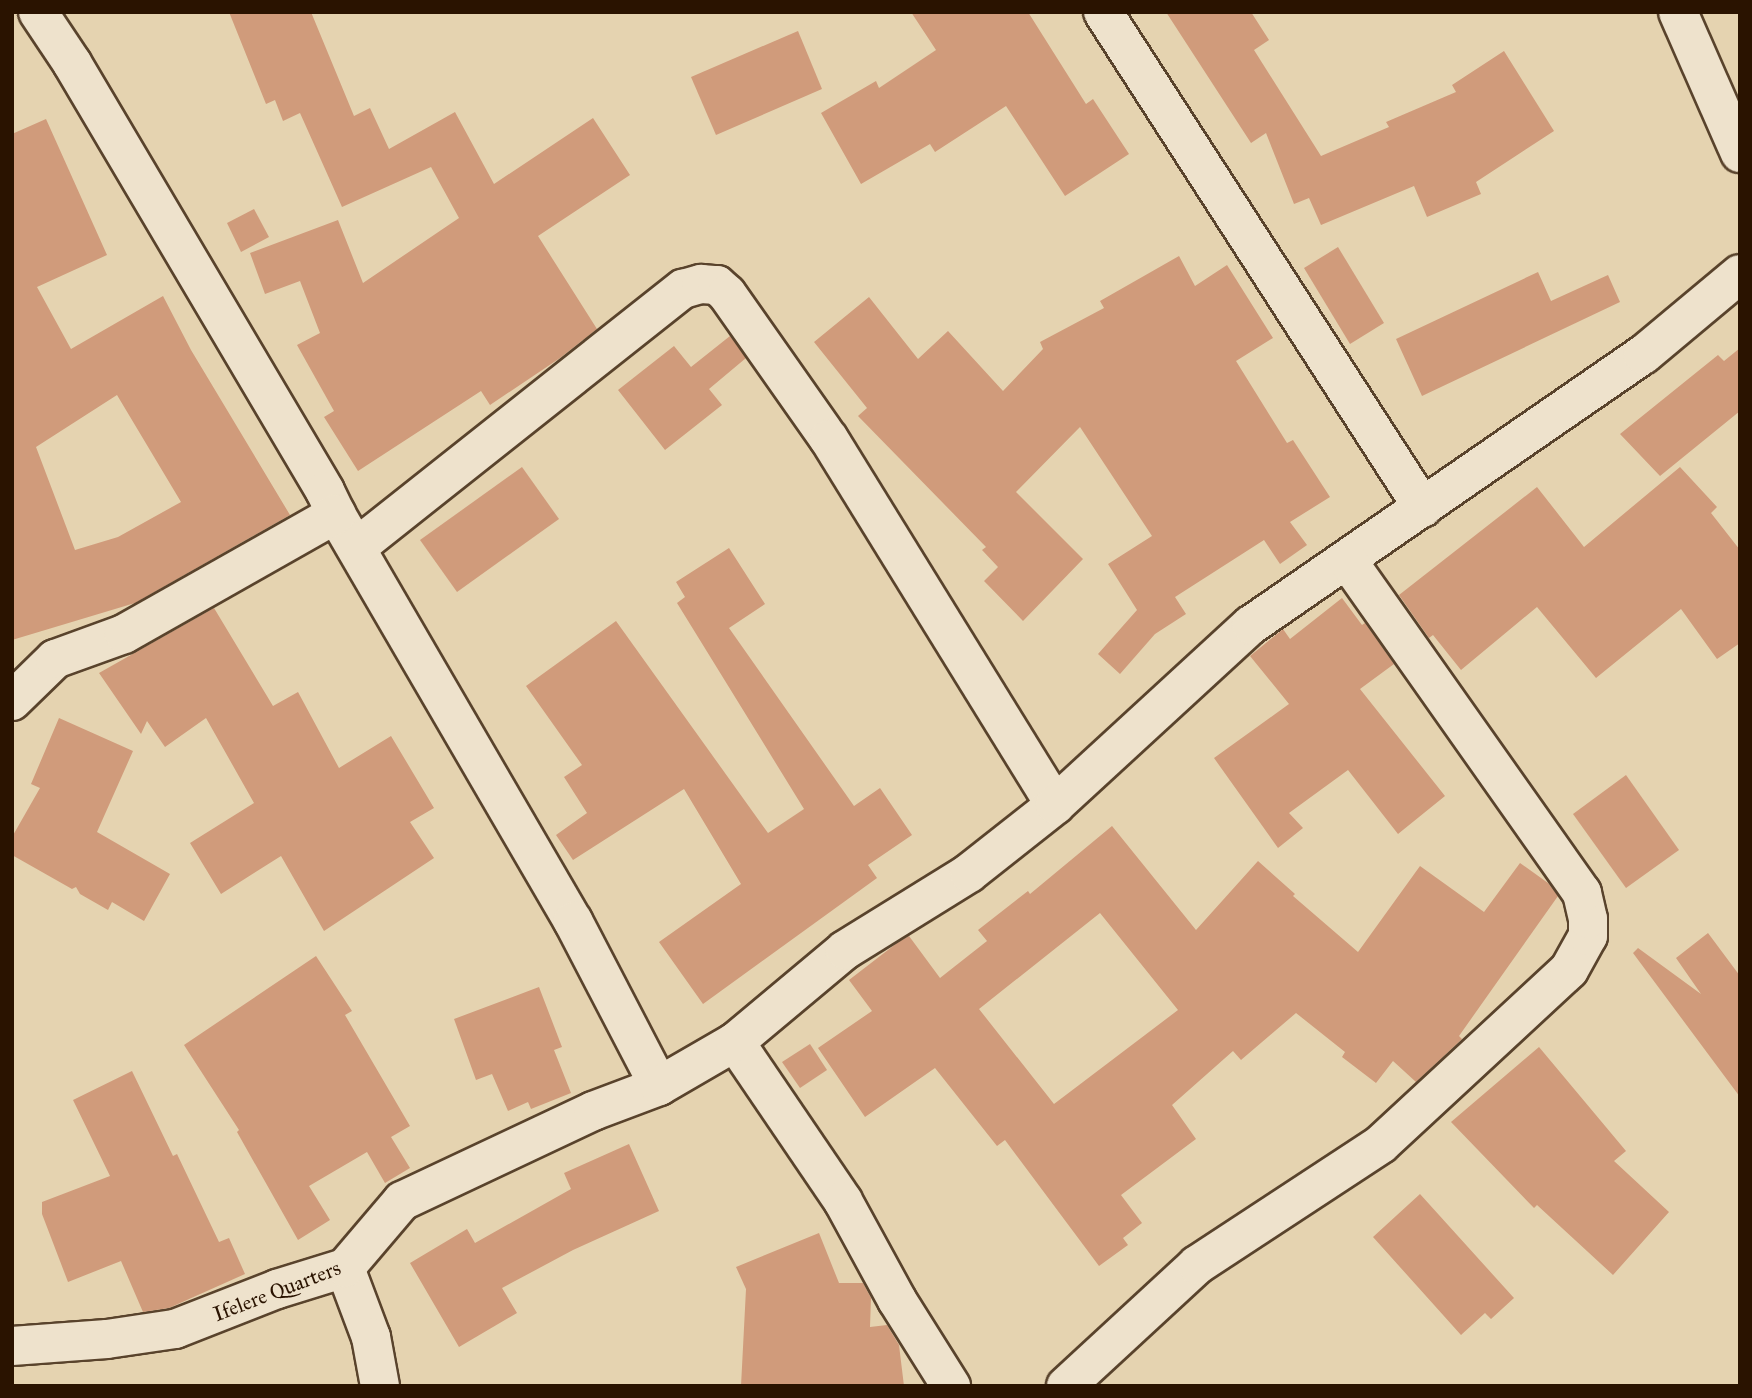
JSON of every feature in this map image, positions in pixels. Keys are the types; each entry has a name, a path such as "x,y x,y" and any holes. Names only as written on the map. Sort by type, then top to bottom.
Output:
{"street":[{"path":"38,12 72,63 325,491 573,921 659,1086"},
{"path":"1103,12 1423,508"},
{"path":"1678,12 1740,153"},
{"name":"Ifelere Quarters","path":"12,1346 107,1339 175,1329 277,1289 345,1268 402,1201 593,1111 659,1086 735,1042 845,950 969,873 1055,805 1251,625 1643,355 1740,274"},
{"path":"357,547 683,289 701,284 717,285 727,294 829,439 1055,805"},
{"path":"12,701 55,659 124,634 336,514"},
{"path":"1066,1386 1197,1265 1381,1144 1569,970 1588,936 1588,919 1582,893 1347,560"},
{"path":"735,1042 843,1200 897,1300 951,1386"},
{"path":"345,1268 371,1337 380,1386"}],"building":[{"path":"229,12 311,12 354,116 370,108 389,149 455,112 494,184 593,118 630,175 538,236 597,329 560,358 490,405 481,391 358,471 324,417 334,411 297,345 320,333 300,281 265,294 250,253 338,220 363,283 459,218 431,167 342,207 300,113 283,121 275,100 266,104"},
{"path":"911,12 1028,12 1086,104 1093,99 1129,154 1065,196 1006,106 935,152 930,144 861,184 821,113 876,81 879,88 936,50"},
{"path":"1166,12 1251,12 1269,40 1254,50 1321,156 1389,127 1386,122 1456,92 1452,85 1504,51 1554,131 1476,182 1481,194 1427,217 1414,186 1321,225 1309,198 1294,204 1266,133 1251,143"},
{"path":"798,31 822,89 716,135 691,77"},
{"path":"46,119 107,255 37,287 71,349 163,296 191,350 290,515 135,603 12,640 12,134","holes":["117,395 181,502 118,537 75,550 36,447"]},
{"path":"254,209 269,237 241,252 227,223"},
{"path":"1338,247 1384,323 1350,344 1304,268"},
{"path":"1179,256 1195,286 1227,265 1273,338 1236,361 1287,443 1293,440 1330,497 1290,522 1307,545 1280,564 1264,540 1175,597 1186,614 1155,634 1120,674 1098,654 1137,610 1108,564 1152,536 1080,427 1016,492 1083,559 1023,621 984,581 998,567 982,550 986,547 858,416 867,408 814,342 869,297 918,359 948,331 1003,391 1043,349 1040,342 1104,308 1100,301"},
{"path":"1538,272 1551,301 1608,275 1620,302 1422,396 1396,339"},
{"path":"730,336 746,358 709,389 722,405 665,450 618,390 674,346 691,367"},
{"path":"1740,348 1740,411 1660,476 1620,434 1718,355 1724,361"},
{"path":"522,467 559,519 457,592 420,540"},
{"path":"1680,467 1717,507 1711,513 1740,550 1740,643 1717,659 1681,609 1596,678 1537,607 1461,670 1433,635 1429,638 1399,595 1537,487 1584,547"},
{"path":"729,548 765,604 729,628 854,806 880,788 912,835 868,865 877,878 703,1004 659,942 741,884 684,789 573,860 556,835 587,813 564,777 582,765 526,686 616,621 768,833 804,809 677,603 685,597 676,582"},
{"path":"1342,598 1362,625 1365,623 1394,664 1360,689 1445,796 1398,834 1348,770 1289,813 1303,828 1278,848 1214,758 1289,704 1250,656 1283,629 1290,639"},
{"path":"214,608 273,706 298,692 339,768 391,736 434,808 410,822 434,858 324,931 281,856 221,894 190,843 254,803 206,718 165,747 147,721 141,734 99,673"},
{"path":"59,718 133,751 97,832 170,874 144,921 112,902 108,910 80,894 76,887 72,889 12,855 12,837 40,788 31,784"},
{"path":"1626,775 1679,850 1626,888 1573,814"},
{"path":"1112,826 1196,930 1258,861 1295,894 1293,896 1358,952 1420,866 1484,912 1520,863 1548,883 1558,896 1459,1036 1462,1039 1416,1082 1393,1061 1376,1083 1342,1057 1345,1052 1296,1013 1241,1060 1233,1051 1172,1105 1196,1139 1121,1195 1142,1223 1123,1238 1128,1245 1099,1266 1005,1140 997,1146 935,1068 865,1117 818,1048 872,1011 849,980 897,943 909,936 940,978 987,941 978,930 1028,891 1030,894","holes":["1100,913 1178,1010 1054,1104 979,1009"]},
{"path":"1708,933 1740,976 1740,1097 1633,953 1638,948 1701,994 1676,958"},
{"path":"316,956 352,1011 345,1015 410,1126 391,1137 410,1168 385,1183 367,1152 309,1186 330,1220 298,1240 237,1132 239,1130 184,1045"},
{"path":"539,987 562,1047 554,1050 571,1093 531,1109 528,1102 508,1111 492,1074 476,1080 454,1019"},
{"path":"810,1044 827,1070 800,1088 782,1062"},
{"path":"1539,1047 1626,1151 1614,1161 1669,1212 1613,1275 1537,1205 1534,1208 1451,1122"},
{"path":"132,1071 173,1156 177,1154 219,1242 229,1238 245,1274 169,1308 143,1312 121,1261 68,1282 42,1214 42,1202 110,1176 73,1100"},
{"path":"629,1144 659,1211 573,1250 502,1288 517,1313 459,1347 410,1263 467,1229 475,1243 571,1189 564,1173"},
{"path":"1420,1194 1514,1298 1491,1319 1485,1313 1461,1335 1373,1237"},
{"path":"819,1233 839,1283 863,1283 871,1298 870,1327 887,1325 899,1345 904,1386 741,1386 746,1289 736,1267"}]}
